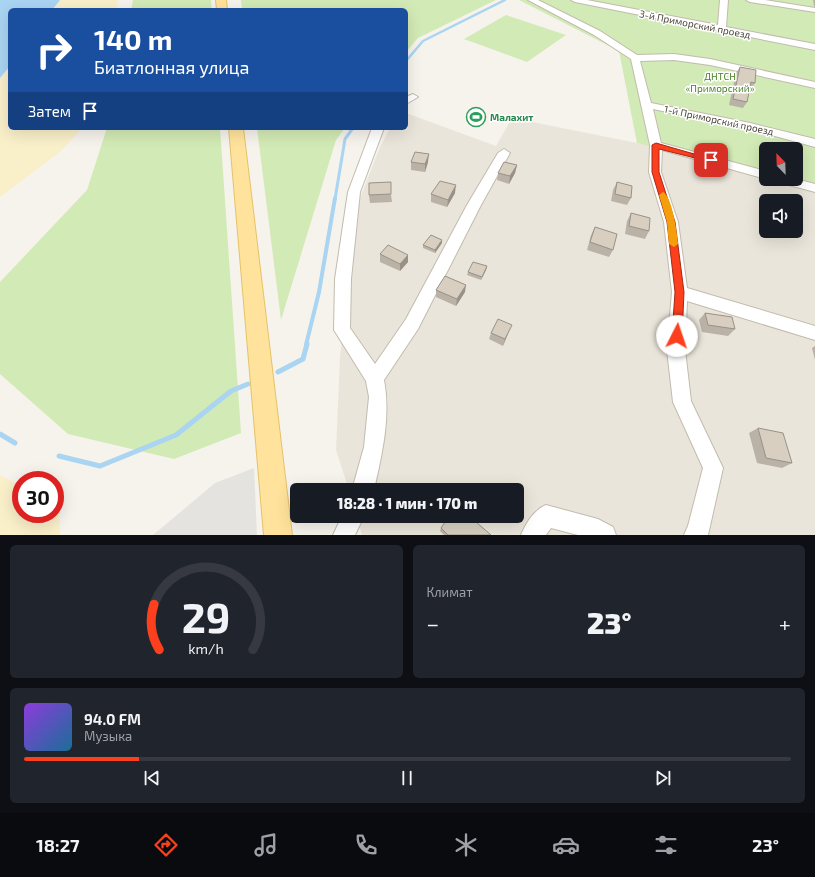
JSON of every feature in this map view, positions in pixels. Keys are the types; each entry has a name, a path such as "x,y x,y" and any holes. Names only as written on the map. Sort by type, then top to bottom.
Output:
{"main road":[{"path":"236,130 278,535"}],"street":[{"path":"532,0 597,32 635,58 674,58 710,62 815,85"},
{"name":"3-й Приморский проезд","path":"575,0 815,47"},
{"path":"722,29 724,0"},
{"path":"750,0 815,10"},
{"path":"635,58 656,145 656,172 671,222 680,292 676,350 682,402 713,468 698,532 695,535"},
{"name":"1-й Приморский проезд","path":"647,105 750,126 815,143"},
{"path":"365,483 374,447 378,397 376,379 342,330 343,279 354,192 377,130"},
{"path":"656,145 759,173"},
{"path":"376,379 412,324 474,205 504,153"},
{"path":"803,185 815,188"},
{"path":"680,292 815,333"},
{"path":"532,535 546,516 590,527 605,535"},
{"path":"344,535 350,523"}],"shaded area":[{"path":"408,114 496,146 512,118 637,143 759,177 759,186 793,186 815,192 815,535 362,535 359,523 524,523 524,483 347,483 336,450 340,357 357,206 380,147 389,130 408,130"},
{"path":"254,468 257,535 153,535 215,483"}],"green space":[{"path":"133,0 211,0 212,8 131,8"},
{"path":"241,0 496,0 418,38 408,50 408,8 242,8"},
{"name":"ДНТСН «Приморский»","path":"519,0 815,0 815,192 793,186 803,186 803,142 759,142 759,176 637,143 619,51"},
{"path":"506,15 566,35 527,62 464,39"},
{"path":"106,130 220,130 241,433 174,459 68,434 0,374 0,282 87,190"},
{"path":"257,130 344,130 336,140 281,320"}],"sand":[{"path":"60,0 118,0 116,8 54,8"},
{"path":"8,68 8,130 80,130 62,150 0,197 0,78"},
{"path":"0,475 12,481 12,523 60,523 60,535 0,535"}],"water":[{"path":"0,0 60,0 54,8 8,8 8,68 0,78"}],"building":[{"path":"740,67 756,70 755,83 751,82 747,102 733,99"},
{"path":"415,152 429,154 425,164 411,162"},
{"path":"504,162 517,165 510,176 498,173"},
{"path":"440,181 456,185 448,200 431,194"},
{"path":"391,182 391,194 369,195 369,183"},
{"path":"617,182 632,186 631,198 615,194"},
{"path":"631,213 650,218 649,231 629,226"},
{"path":"595,227 617,234 613,250 590,242"},
{"path":"431,235 442,240 435,250 423,245"},
{"path":"388,245 408,255 400,264 380,254"},
{"path":"473,262 487,266 482,277 468,272"},
{"path":"445,276 466,285 457,299 436,290"},
{"path":"705,313 732,317 735,329 708,325"},
{"path":"498,319 512,325 505,339 491,333"},
{"path":"758,428 783,433 792,463 766,458"},
{"path":"444,523 477,523 491,535 448,535 441,528"}],"waterway":[{"path":"408,59 423,41 505,0"},
{"path":"335,199 345,139 352,130"},
{"path":"306,345 319,292 335,198"},
{"path":"278,372 303,359 307,344"},
{"path":"59,456 100,466 176,435 231,391 248,384"},
{"path":"0,434 15,443"}],"slow traffic":[{"path":"663,195 671,222 674,244"}],"place":[{"name":"Малахит","path":"476,117"}],"route":[{"path":"677,336 680,292 671,222 656,172 656,145 711,160"}]}
